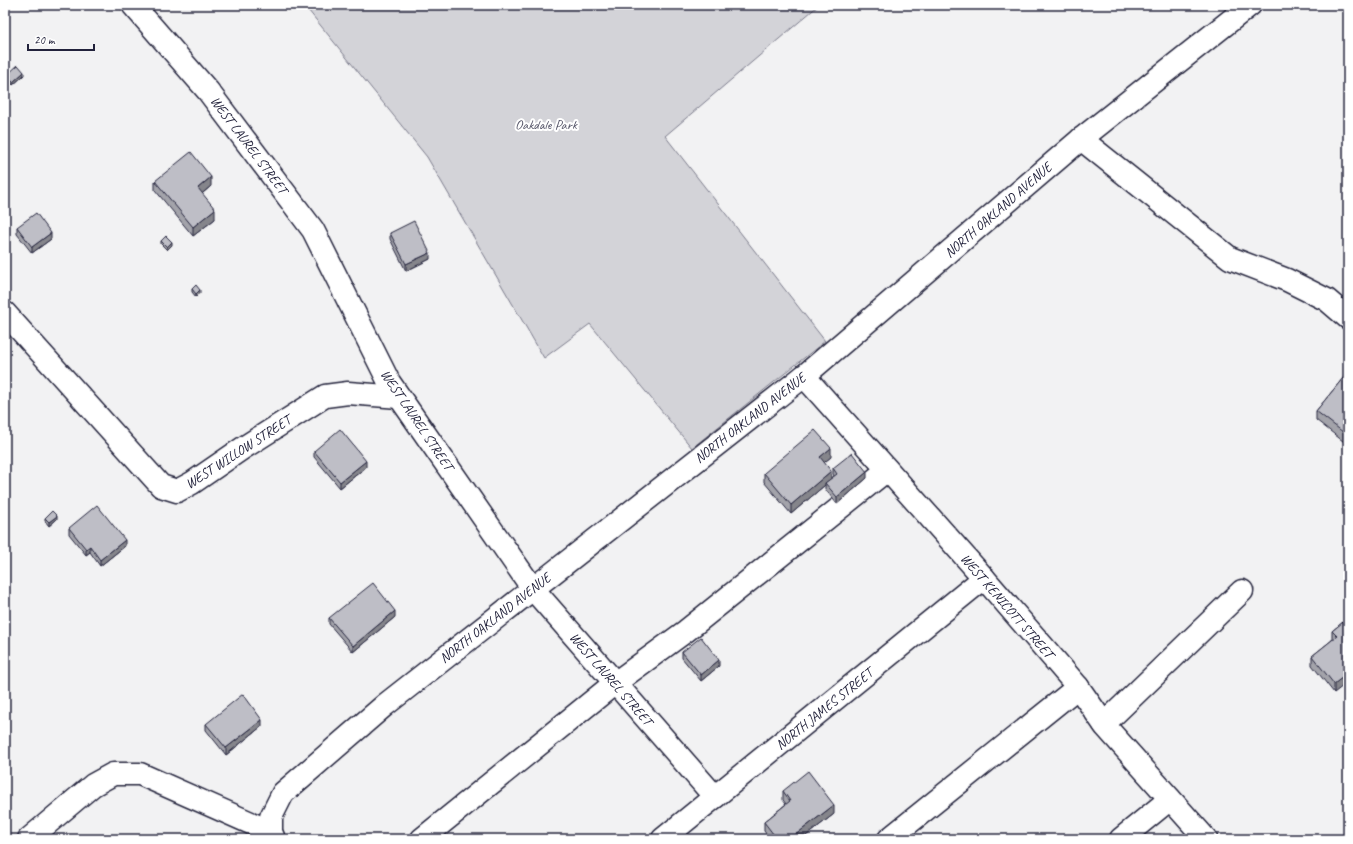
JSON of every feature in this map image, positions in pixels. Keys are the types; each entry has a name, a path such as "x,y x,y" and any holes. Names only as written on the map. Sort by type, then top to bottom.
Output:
{"street":[{"name":"WEST LAUREL STREET","path":"133,5 208,91 313,230 389,382 532,589 715,797"},
{"name":"NORTH OAKLAND AVENUE","path":"273,835 271,817 283,793 385,705 804,376 1081,139 1250,5"},
{"path":"1081,139 1230,258 1287,280 1327,300 1348,318"},
{"name":"WEST WILLOW STREET","path":"5,313 161,486 176,490 192,483 243,448 325,396 348,393 399,397"},
{"name":"WEST KENICOTT STREET","path":"804,376 1078,686 1104,724 1206,839"},
{"path":"422,839 616,683 686,631 888,470"},
{"name":"NORTH JAMES STREET","path":"663,839 984,578"},
{"path":"1104,724 1242,591"},
{"path":"889,839 1078,686"},
{"path":"29,839 93,785 113,774 140,774 273,835"},
{"path":"1121,839 1170,799"}],"green space":[{"name":"Oakdale Park","path":"304,5 819,5 665,136 825,341 692,448 590,324 544,358 427,157"}],"building":[{"path":"18,65 24,72 13,82 7,75"},
{"path":"191,152 211,177 198,188 215,209 193,227 155,181"},
{"path":"36,213 51,233 32,247 17,227"},
{"path":"414,221 430,253 406,264 390,233"},
{"path":"166,236 172,242 167,247 161,241"},
{"path":"196,285 200,290 196,294 192,289"},
{"path":"1348,372 1348,436 1316,411"},
{"path":"340,429 366,461 340,482 314,451"},
{"path":"815,430 831,448 820,457 831,471 791,505 764,473"},
{"path":"852,453 867,472 837,497 825,483 837,474 833,468"},
{"path":"97,505 125,540 100,560 90,546 86,549 69,528"},
{"path":"52,511 57,516 49,522 45,518"},
{"path":"373,583 395,611 353,646 329,618"},
{"path":"1348,618 1348,673 1334,684 1312,656 1337,636 1332,631"},
{"path":"701,637 719,660 701,675 682,652"},
{"path":"243,694 262,720 226,748 206,724"},
{"path":"808,771 834,805 790,839 777,839 764,822 790,801 783,791"}]}
